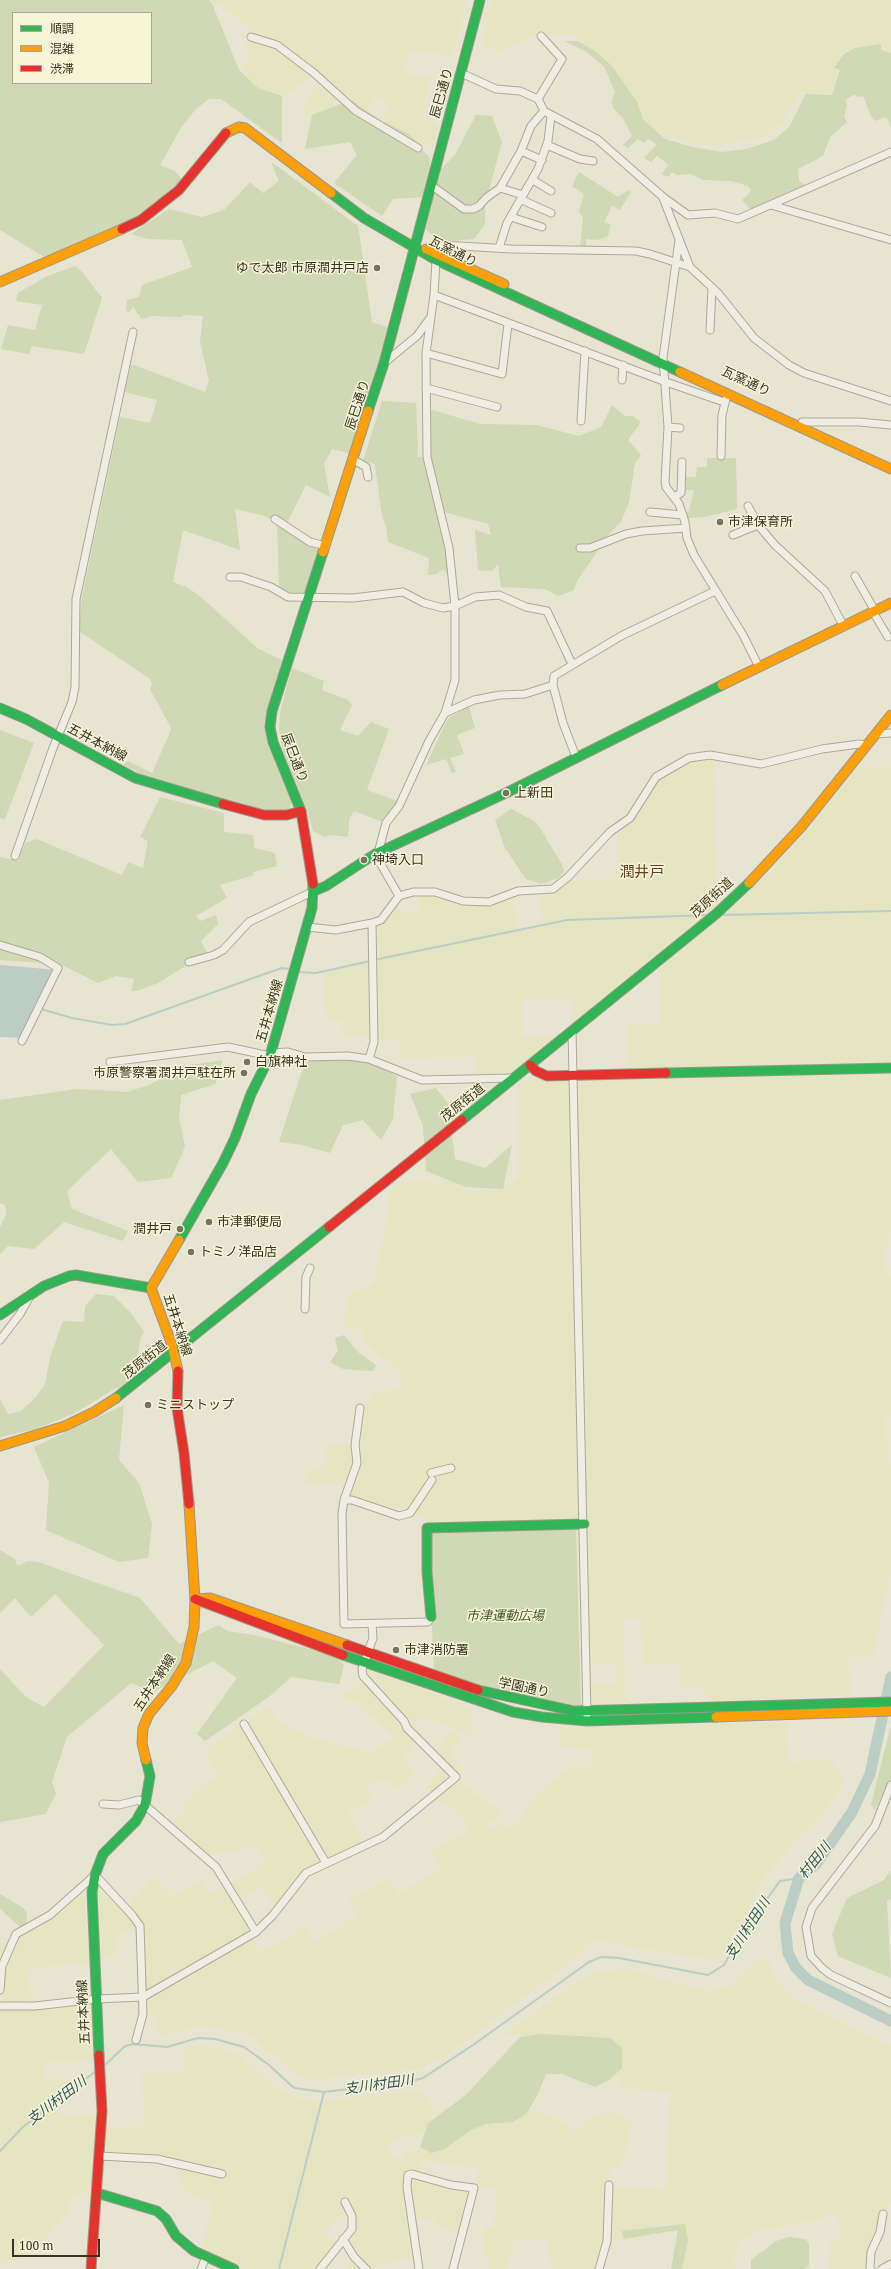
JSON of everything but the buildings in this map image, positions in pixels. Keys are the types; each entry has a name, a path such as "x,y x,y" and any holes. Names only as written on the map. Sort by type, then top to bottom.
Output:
{"street":[{"name":"辰巳通り","path":"301,810 273,742 270,727 272,711 384,363 462,73 480,0"},
{"path":"538,99 562,59 541,36"},
{"path":"251,37 276,45 314,73 356,111 418,148"},
{"path":"462,73 496,89 520,92 538,99 544,111 597,139 663,197 688,215 715,212 738,219 891,152"},
{"path":"431,185 464,209 473,209 479,206 486,198 500,188 521,151 531,126 544,111"},
{"path":"499,248 504,230 533,180 542,160 547,145 551,116"},
{"name":"瓦窯通り","path":"0,282 95,242 154,211 185,184 227,131 239,127 252,132 364,218 414,247 891,463"},
{"path":"547,145 580,159 593,161"},
{"path":"521,151 542,160"},
{"path":"533,180 551,191"},
{"path":"500,188 551,213"},
{"path":"663,197 690,267"},
{"path":"771,204 891,240"},
{"path":"511,217 542,227"},
{"path":"679,240 675,261 663,361 666,382 668,427 665,482 683,515 687,538 694,555 743,635 759,667"},
{"path":"399,896 376,853 386,823 399,806 429,740 445,713 455,680 455,606 449,548 427,457 426,353 434,295 435,256 443,245 499,248 636,251 675,261 690,267 712,288 754,338 789,365 814,376 874,394 891,401"},
{"path":"710,330 712,288"},
{"path":"434,295 666,382 727,398 721,456"},
{"path":"384,363 417,336 432,314"},
{"path":"426,353 502,374 508,324"},
{"path":"15,856 72,702 75,687 76,599 133,332"},
{"path":"581,421 585,351"},
{"name":"瓦窯通り","path":"663,361 727,398 891,469"},
{"path":"622,380 623,365"},
{"path":"426,388 497,407"},
{"path":"802,422 859,422 891,425"},
{"path":"668,427 680,428"},
{"path":"354,460 366,467 368,477"},
{"path":"674,497 681,494 682,491 682,462"},
{"path":"748,506 758,525 775,545 825,591 844,627"},
{"path":"650,512 683,515"},
{"path":"275,519 310,542 326,546"},
{"path":"733,535 758,525"},
{"path":"580,548 590,548 626,534 642,531 686,528"},
{"path":"856,576 888,637"},
{"path":"230,577 241,577 271,587 288,597 308,599 352,598 403,592 437,607 455,606 475,597 492,594 499,595 533,610 548,612 572,664"},
{"path":"576,757 563,723 553,685 554,676 572,664 646,623 715,591"},
{"path":"189,962 214,955 223,950 249,922 326,886 376,853 506,793 576,757 891,603"},
{"path":"445,713 474,700 500,695 525,694 553,685"},
{"name":"五井本納線","path":"0,708 26,718 58,737 135,778 157,786 264,815 287,815 301,810 314,891 314,900 307,927 271,1055 251,1094 235,1138 223,1163 151,1288 174,1353 178,1369 177,1418 184,1453 195,1599 193,1636 186,1663 172,1686 149,1714 143,1728 142,1743 150,1776 145,1805 136,1821 109,1846 103,1854 95,1875 91,1902 102,2092 97,2193 91,2269"},
{"name":"茂原街道","path":"0,1446 21,1441 80,1419 128,1390 716,914 753,879 802,826 891,715"},
{"path":"876,734 891,733"},
{"path":"307,927 336,930 372,923 380,920 399,896 413,892 435,892 463,901 489,902 518,891 553,890 568,877 610,832 630,818 656,777 689,758 710,755 761,764 822,749 859,744 866,745"},
{"path":"369,1059 374,1042 372,923"},
{"path":"0,946 40,957 58,968 22,1041"},
{"path":"572,1031 584,1524 587,1720"},
{"path":"110,1062 228,1047 271,1055 288,1052 304,1057 348,1056 369,1059 422,1080 515,1078"},
{"path":"530,1065 541,1074 573,1076 891,1068"},
{"path":"305,1309 306,1277 310,1268"},
{"path":"0,1315 30,1295 60,1278 69,1276 151,1288"},
{"path":"0,1340 20,1314 30,1295"},
{"path":"360,1408 355,1445 357,1463 344,1500 342,1514 344,1624 372,1625 428,1622 431,1617 427,1572 427,1528 584,1524"},
{"path":"344,1500 352,1500 399,1516 410,1513 432,1477 451,1468"},
{"name":"学園通り","path":"195,1599 210,1598 514,1700 574,1711 891,1702"},
{"path":"195,1599 206,1605 410,1678 513,1712 542,1717 587,1720 891,1711"},
{"path":"0,2006 35,2006 97,1999 143,1997 256,1932 274,1915 306,1873 326,1863 362,1849 383,1837 456,1777 407,1728 404,1721 363,1676 362,1669 373,1638 372,1625"},
{"path":"410,1678 414,1667"},
{"path":"244,1724 326,1863"},
{"path":"891,1785 875,1826 812,1908 806,1927 811,1956 822,1968 831,1975 891,2003"},
{"path":"103,1804 119,1805 139,1800 145,1805 216,1867 256,1932"},
{"path":"0,1990 2,1966 16,1934 50,1915 95,1875 132,1915 140,1926 143,1997 142,2023 136,2040"},
{"path":"99,2156 157,2160 222,2174"},
{"path":"419,2269 407,2187 408,2175 412,2174 451,2185 474,2188 453,2269"},
{"path":"599,2269 607,2241 609,2185"},
{"path":"97,2193 157,2211 166,2219 176,2236 194,2251 234,2269"},
{"path":"320,2269 352,2229 354,2224 345,2202"},
{"path":"870,2269 871,2252 880,2232 883,2214"},
{"path":"343,2239 354,2258 366,2269"},
{"path":"201,2269 206,2257"},
{"path":"882,2269 891,2264"}],"green space":[{"path":"0,0 209,0 213,6 239,70 258,88 282,96 282,143 221,99 209,99 196,109 182,126 160,165 175,171 182,180 166,197 132,221 46,258 0,230"},
{"path":"198,0 467,0 453,56 410,50 405,75 431,76 422,117 438,124 433,146 421,146 381,124 389,103 374,95 367,112 352,100 334,102 324,118 300,113 323,78 316,72 281,99 254,89 241,64 249,60 245,45 255,32 219,3 200,3"},
{"path":"491,0 891,0 891,54 877,49 846,50 830,93 800,93 783,121 766,135 755,139 713,145 688,142 657,131 644,119 609,65 574,34 540,34 501,51 482,46"},
{"path":"564,41 578,41 596,52 612,66 637,102 643,119 665,139 692,147 722,152 746,149 774,140 790,126 806,94 832,95 840,70 834,68 844,54 855,48 881,44 881,50 891,53 891,127 886,117 875,121 870,114 863,96 857,97 855,94 845,100 847,104 844,116 847,122 830,137 823,156 798,169 799,181 809,187 753,212 742,200 751,190 748,186 732,181 703,180 691,174 677,175 672,172 668,177 662,174 668,165 664,161 657,156 651,162 644,158 656,145 652,141 648,139 644,143 638,139 628,148 623,145 632,136 623,118 613,108 612,100 615,92 604,66 585,51"},
{"path":"351,100 380,120 409,134 429,157 431,173 424,197 393,199 382,216 334,183 357,155 350,142 305,149 312,115"},
{"path":"476,115 492,116 502,142 485,205 485,224 474,239 438,242 425,228 439,171 455,155"},
{"path":"273,163 358,226 372,322 390,328 352,454 332,449 324,464 330,497 306,485 285,527 323,548 306,599 289,596 279,587 277,523 265,516 235,509 240,550 183,530 173,582 188,588 201,597 257,648 286,662 269,717 294,800 287,811 269,811 177,787 149,778 123,765 128,761 152,773 171,730 170,726 150,689 152,684 150,679 79,631 82,597 120,417 150,423 157,400 125,392 131,365 205,392 209,381 200,342 203,316 151,316 142,319 133,307 129,313 126,310 127,300 139,297 142,285 192,267 182,240 148,239 131,234 169,209 202,217 224,210 250,182 263,193 279,181 272,164"},
{"path":"579,172 618,197 629,190 631,192 620,210 612,206 604,222 611,225 608,236 597,240 586,239 586,248 580,248 583,217 579,211 584,194 572,186"},
{"path":"75,266 82,272 102,298 84,354 32,346 29,354 1,349 8,325 35,330 42,305 16,301 18,293 45,277"},
{"path":"382,401 416,403 418,457 431,456 429,409 480,424 536,425 579,436 601,427 612,405 625,416 633,416 641,422 628,440 641,455 635,463 629,502 621,522 609,534 577,581 574,590 558,596 545,589 501,587 498,564 492,571 478,570 475,530 491,535 488,524 440,511 453,579 443,569 437,574 428,575 429,558 388,542 387,531 381,511 375,464 363,461"},
{"path":"707,458 736,458 737,509 705,517 688,518 686,512 689,511 694,490 686,490 686,477 696,477 697,467 707,467"},
{"path":"292,668 324,681 322,690 348,700 352,705 340,730 358,736 371,722 389,729 367,790 403,803 388,824 354,811 349,819 348,837 330,835 325,837 313,831 309,815 283,751 280,738 279,725 281,708"},
{"path":"469,707 475,728 457,735 464,754 450,758 456,772 452,773 446,759 426,765 446,722 450,717"},
{"path":"0,730 34,743 5,819 0,818"},
{"path":"714,758 717,905 573,1023 573,998 522,999 522,1037 556,1037 510,1074 476,1075 475,1057 400,1058 400,1039 342,1036 342,1020 326,1021 324,972 376,961 375,927 399,899 403,914 420,911 417,894 432,896 456,904 489,906 511,898 520,931 544,926 537,892 566,880 617,879 617,832 632,822 657,778 693,759"},
{"path":"891,767 891,1062 628,1071 627,1025 661,1024 660,968 726,913 769,874 815,822 857,768"},
{"path":"160,797 224,813 224,832 253,835 254,848 275,853 277,866 253,872 254,875 220,885 227,898 196,916 200,921 216,915 218,924 201,941 209,957 192,962 158,983 137,991 131,991 134,979 116,976 98,983 60,964 0,960 0,857 18,861 25,843 37,839 122,875 128,862 143,868 148,841 140,837"},
{"path":"511,809 536,822 562,864 564,872 558,878 541,884 526,879 505,848 495,820"},
{"path":"355,1055 397,1076 393,1119 381,1140 363,1120 343,1125 330,1153 303,1145 279,1142 301,1074 308,1062"},
{"path":"223,1060 215,1084 181,1095 179,1117 185,1147 171,1178 138,1182 111,1149 67,1191 72,1209 128,1231 123,1241 64,1222 34,1249 8,1246 0,1254 0,1227 6,1215 5,1205 0,1203 0,1100 77,1089 128,1092 151,1084 184,1066"},
{"path":"891,1072 891,1230 883,1255 886,1271 891,1279 891,1416 886,1417 887,1465 891,1465 891,1568 873,1657 849,1657 850,1694 713,1701 700,1689 679,1688 679,1664 642,1662 641,1618 624,1618 625,1705 590,1705 590,1683 616,1683 615,1663 589,1664 585,1521 437,1526 410,1510 346,1499 351,1485 306,1484 307,1469 326,1470 327,1443 358,1447 360,1418 370,1396 377,1391 397,1390 401,1386 402,1374 362,1340 362,1329 343,1329 349,1293 362,1291 374,1282 388,1210 390,1190 399,1182 448,1182 467,1192 499,1191 518,1178 518,1085 528,1079"},
{"path":"436,1088 448,1104 455,1159 485,1168 512,1145 503,1189 466,1187 426,1171 423,1125 410,1094"},
{"path":"96,1294 114,1296 129,1311 144,1331 140,1340 135,1380 111,1391 75,1413 36,1429 0,1437 0,1398 8,1414 21,1411 36,1397 45,1384 50,1357 63,1321 84,1322 85,1306"},
{"path":"344,1335 359,1353 376,1365 373,1371 343,1369 330,1362 338,1351 335,1338"},
{"path":"124,1405 119,1460 139,1483 152,1524 148,1558 119,1562 46,1530 49,1483 34,1447"},
{"name":"市津運動広場","path":"576,1528 581,1706 543,1702 506,1694 434,1670 428,1536 431,1532"},
{"path":"0,1550 15,1559 17,1566 28,1561 38,1562 140,1598 179,1644 219,1625 227,1631 254,1635 318,1651 336,1658 344,1665 339,1684 291,1677 270,1696 205,1741 197,1734 237,1678 213,1661 153,1692 131,1683 67,1737 52,1782 56,1794 46,1814 0,1822 0,1669 26,1697 44,1707 104,1645 55,1594 31,1617 15,1598 0,1613"},
{"path":"364,1668 473,1709 470,1736 437,1721 394,1719 417,1744 404,1757 414,1776 394,1788 388,1777 366,1787 372,1798 348,1812 366,1845 306,1873 275,1909 262,1886 235,1903 260,1954 304,1927 313,1943 357,1916 348,1900 388,1878 398,1894 441,1869 432,1851 470,1829 461,1814 436,1800 425,1788 442,1767 433,1757 449,1732 462,1736 451,1751 461,1769 453,1779 503,1813 485,1823 489,1829 498,1824 501,1828 518,1824 533,1797 569,1768 591,1766 591,1748 559,1747 559,1728 786,1723 787,1763 830,1759 845,1779 827,1808 768,1871 723,1954 717,1961 594,1940 553,1976 452,2051 421,2068 313,2080 296,2075 248,2034 199,2025 160,2037 144,1993 142,1930 122,1932 119,1939 115,1939 116,1956 99,1957 95,1898 98,1887 121,1910 154,1877 174,1896 201,1880 211,1895 266,1862 257,1847 206,1856 170,1826 185,1809 183,1802 217,1776 204,1750 268,1707 279,1723 314,1738 369,1752 395,1738 375,1719 360,1711 362,1704 342,1696 366,1681"},
{"path":"891,1725 891,1792 884,1792 875,1810 871,1805"},
{"path":"891,1870 891,1899 887,1901 891,1978 838,1956 832,1934 847,1898 884,1880"},
{"path":"84,1885 89,1964 64,1964 24,1971 34,1999 23,2002 26,2010 76,2004 92,2007 95,2061 44,2062 43,2079 73,2079 47,2101 64,2117 98,2113 93,2192 74,2194 67,2212 37,2249 0,2265 0,2028 6,1972 0,1974 0,1943 22,1936 48,1921"},
{"path":"0,1894 22,1907 27,1913 26,1932 0,1909"},
{"path":"759,1958 770,1963 773,1976 797,2000 891,2046 891,2202 888,2203 880,2218 868,2269 828,2269 831,2240 838,2240 840,2232 837,2209 826,2217 754,2232 739,2240 733,2257 736,2269 679,2269 684,2239 664,2223 603,2244 596,2269 551,2269 548,2239 514,2241 505,2269 490,2269 482,2245 484,2227 494,2228 497,2189 476,2187 479,2169 422,2160 418,2179 428,2180 447,2188 472,2191 461,2233 436,2225 436,2220 411,2217 415,2259 402,2258 371,2269 347,2269 353,2255 345,2240 353,2230 353,2211 339,2218 330,2226 327,2235 338,2242 316,2269 245,2269 201,2249 213,2202 185,2192 174,2161 103,2155 105,2130 145,2126 141,2073 184,2072 184,2049 188,2046 210,2046 240,2055 283,2092 298,2098 318,2102 419,2090 434,2109 427,2131 391,2140 387,2153 400,2160 408,2150 415,2155 445,2118 465,2112 495,2127 504,2105 552,2116 575,2131 590,2119 609,2112 632,2120 621,2168 611,2167 606,2187 666,2190 670,2091 626,2089 620,2086 613,2057 599,2042 504,2034 589,1974 618,1969 628,1969 703,1990 714,1991 732,1985"},
{"path":"542,2034 610,2038 622,2048 622,2068 609,2080 595,2087 562,2074 546,2074 537,2096 526,2114 513,2122 486,2124 471,2130 443,2150 431,2153 420,2147 428,2123 466,2095 520,2037"},
{"path":"685,2224 688,2240 682,2269 671,2269 678,2230 624,2239 622,2231"},
{"path":"789,2237 805,2239 809,2243 809,2265 805,2269 751,2269 751,2260 776,2241"}],"shaded area":[{"path":"0,965 58,970 61,972 26,1038 0,1037"}],"waterway":[{"path":"722,915 891,911"},
{"path":"374,960 567,920 708,915"},
{"path":"298,972 316,973 370,961"},
{"path":"41,1009 72,1018 112,1025 125,1024 273,971 282,968 290,969"},
{"name":"村田川","path":"891,1677 870,1774 852,1812 816,1864 799,1878 785,1923 788,1953 796,1968 808,1980 891,2021"},
{"name":"支川村田川","path":"105,2065 125,2046 133,2044 167,2047 198,2038 215,2039 244,2047 269,2065 294,2088 324,2092 408,2082 423,2078 473,2045 589,1962 601,1957 619,1958 708,1975 724,1965 741,1935 780,1881 799,1878"},
{"name":"支川村田川","path":"0,2151 23,2127 96,2071"},
{"path":"279,2269 324,2092"}],"traffic: fast":[{"path":"368,411 384,363 480,0"},
{"path":"331,193 364,218 436,260 680,372"},
{"path":"301,811 273,742 270,727 272,711 323,552"},
{"path":"314,891 326,886 375,854 506,793 722,685"},
{"path":"0,708 26,719 135,778 223,804"},
{"path":"462,1120 716,914 749,883"},
{"path":"179,1240 223,1163 235,1138 251,1094 270,1056 312,908 313,884"},
{"path":"666,1073 891,1068"},
{"path":"116,1398 329,1227"},
{"path":"0,1315 44,1286 69,1276 76,1275 151,1288"},
{"path":"431,1617 427,1572 427,1528 584,1524"},
{"path":"343,1655 513,1712 542,1717 587,1721 716,1717"},
{"path":"478,1690 574,1711 891,1702"},
{"path":"99,2055 92,1892 95,1875 103,1854 136,1821 145,1805 150,1776 146,1760"},
{"path":"97,2193 157,2211 166,2219 176,2236 194,2251 234,2269"}],"traffic: slow":[{"path":"226,133 239,127 245,128 331,193"},
{"path":"0,282 122,229"},
{"path":"426,249 504,284"},
{"path":"680,372 891,469"},
{"path":"323,552 368,411"},
{"path":"722,685 891,603"},
{"path":"749,883 802,826 891,715"},
{"path":"178,1371 172,1345 151,1288 179,1240"},
{"path":"0,1446 65,1426 94,1412 116,1398"},
{"path":"146,1760 142,1743 143,1728 149,1714 172,1686 186,1663 194,1627 195,1599 189,1504"},
{"path":"197,1599 210,1598 347,1645"},
{"path":"716,1717 891,1711"}],"traffic: jam":[{"path":"122,229 141,220 179,190 226,133"},
{"path":"223,804 264,815 287,815 301,811 313,884"},
{"path":"530,1065 536,1071 547,1076 666,1073"},
{"path":"329,1227 462,1120"},
{"path":"178,1371 177,1408 184,1453 189,1504"},
{"path":"195,1599 343,1655"},
{"path":"347,1645 478,1690"},
{"path":"91,2269 102,2111 99,2055"}],"place":[{"name":"ゆで太郎 市原潤井戸店","path":"377,268"},
{"name":"市津保育所","path":"720,522"},
{"name":"上新田","path":"506,793"},
{"name":"神埼入口","path":"364,860"},
{"name":"白旗神社","path":"247,1062"},
{"name":"市原警察署潤井戸駐在所","path":"244,1073"},
{"name":"市津郵便局","path":"209,1222"},
{"name":"潤井戸","path":"180,1229"},
{"name":"トミノ洋品店","path":"191,1252"},
{"name":"ミニストップ","path":"148,1405"},
{"name":"市津消防署","path":"396,1650"}],"district":[{"name":"潤井戸","path":"642,873"}]}
